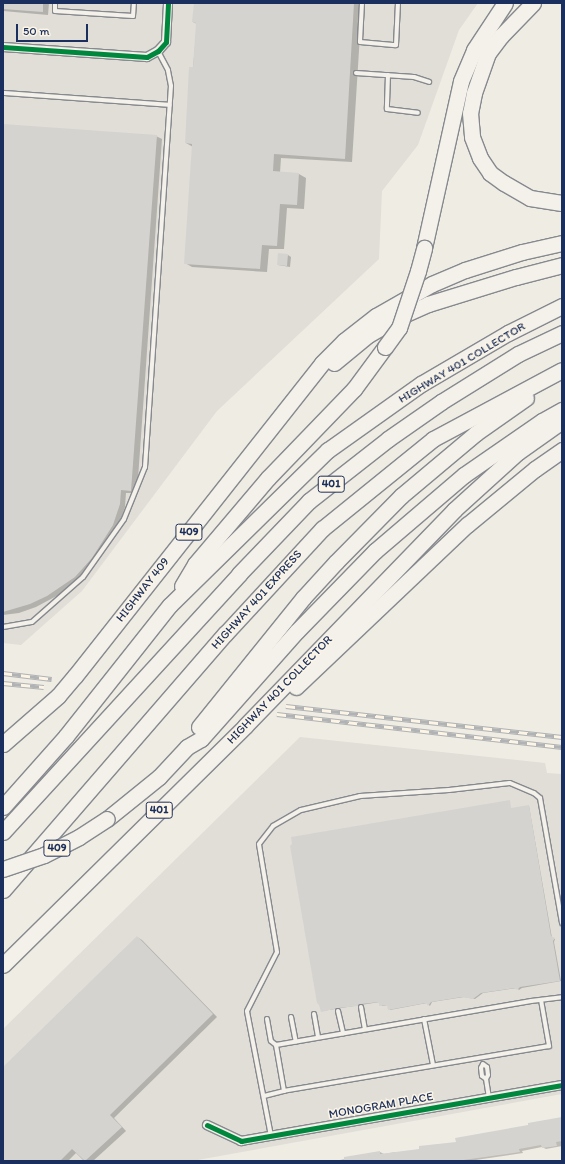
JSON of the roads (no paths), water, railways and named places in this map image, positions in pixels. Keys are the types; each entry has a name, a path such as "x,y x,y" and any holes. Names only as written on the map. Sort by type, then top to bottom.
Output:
{"highway":[{"path":"170,605 195,564 268,478 354,389 398,328 418,271 424,248 461,81 474,50 505,3"},
{"path":"533,3 501,36 488,53 474,93 470,113 472,137 480,158 490,173 530,198 562,203"},
{"path":"304,388 322,363 344,341 376,316 432,284 465,270 522,252 562,242"},
{"path":"304,388 368,335 399,317 428,304 562,264"},
{"name":"HIGHWAY 401 COLLECTOR","path":"3,807 66,736 170,605 328,450 421,384 508,333 562,306"},
{"name":"401","path":"3,832 239,574 309,501 388,439 442,402 518,354 562,333"},
{"name":"HIGHWAY 401 EXPRESS","path":"3,890 226,633 322,530 433,439 562,370"},
{"path":"187,747 194,734 303,598 401,496 476,433 562,374"},
{"name":"HIGHWAY 409","path":"3,744 58,696 304,388"},
{"path":"187,747 201,739 297,631 375,551 464,475 542,421 562,410"},
{"name":"HIGHWAY 401 COLLECTOR","path":"3,965 269,701 454,510 518,452 562,421"},
{"path":"269,701 292,691 467,525 535,469 562,450"},
{"name":"409","path":"3,869 44,855 79,837 107,819 159,777 187,747"}],"street":[{"path":"3,47 147,57 158,51 166,42 168,3"},
{"name":"MONOGRAM PLACE","path":"207,1125 241,1141 562,1085"}],"lane":[{"path":"55,3 54,11 133,16 134,3"},
{"path":"362,3 360,42 396,45 398,3"},
{"path":"3,627 32,622 83,577 124,519 144,468 171,86 168,70 158,51"},
{"path":"356,73 414,77 429,82"},
{"path":"388,75 387,109 418,113"},
{"path":"3,93 170,105"},
{"path":"271,1136 247,1011 277,952 259,844 273,826 301,810 360,796 449,790 510,783 534,792 540,798 562,923"},
{"path":"276,1045 562,997"},
{"path":"264,1096 284,1091 549,1046 541,1000"},
{"path":"361,1007 365,1029"},
{"path":"338,1012 343,1033"},
{"path":"314,1014 318,1038"},
{"path":"291,1017 296,1042"},
{"path":"268,1019 271,1041 276,1045 284,1091"},
{"path":"424,1019 433,1065"},
{"path":"482,1057 483,1064 487,1067 488,1076 486,1079 489,1098"}],"railway":[{"path":"3,673 52,679"},
{"path":"3,683 44,687"},
{"path":"286,706 562,737"},
{"path":"277,714 562,747"}]}
